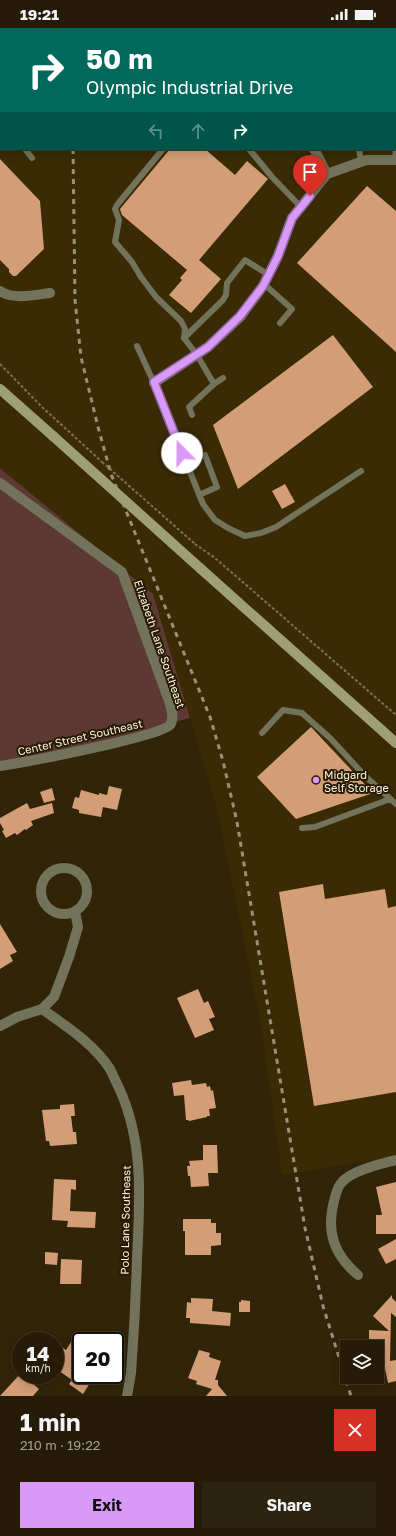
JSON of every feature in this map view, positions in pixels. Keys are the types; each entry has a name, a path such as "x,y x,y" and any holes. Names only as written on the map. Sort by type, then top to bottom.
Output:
{"main road":[{"path":"0,389 396,743"}],"street":[{"path":"315,150 327,174"},
{"path":"154,382 208,347 240,316 266,279 278,256 292,218 327,174 361,161 395,160"},
{"path":"0,291 14,296 35,296 50,293"},
{"name":"Elizabeth Lane Southeast","path":"0,483 122,572 169,701 172,720 165,729"},
{"name":"Center Street Southeast","path":"0,766 114,743 165,729"},
{"path":"65,868 75,871 85,881 87,891 86,898 80,908 75,911 68,914 56,913 46,906 42,898 41,888 44,879 54,870 65,868"},
{"path":"0,1026 17,1017 42,1009 54,997 70,957 78,927 75,911"},
{"name":"Polo Lane Southeast","path":"42,1009 69,1028 95,1051 110,1069 129,1112 137,1146 140,1190 138,1242 131,1372 127,1396"},
{"path":"358,1275 342,1258 332,1233 330,1223 338,1189 343,1181 352,1174 396,1160"}],"lane":[{"path":"26,150 32,158"},
{"path":"162,150 117,205 115,209 119,220 115,242 132,262 156,297 181,320 185,329 184,338 197,355 214,384"},
{"path":"250,150 272,177 301,207"},
{"path":"359,150 361,161"},
{"path":"395,160 396,150"},
{"path":"184,338 223,300 226,295 227,283 245,260 266,279 292,309 280,323"},
{"path":"137,346 154,382 203,504 215,520 228,528 245,536 276,527 361,471"},
{"path":"192,415 189,407 214,384 223,378"},
{"path":"199,495 218,487 206,455"},
{"path":"262,733 283,710 302,713 330,738 365,776 396,804"},
{"path":"302,828 315,827 390,799"}],"path":[{"path":"0,364 42,407 102,462 195,544 215,558 396,714"}],"shaded area":[{"path":"0,150 396,150 396,1156 282,1175 260,1020 217,809 153,594 0,468"},
{"path":"0,468 153,594 190,718 0,768"}],"building":[{"path":"169,150 206,150 235,175 247,161 268,179 199,260 221,279 191,313 169,295 182,280 180,278 187,270 122,215 120,209"},
{"path":"0,159 40,201 44,249 16,276 13,276 9,272 9,269 0,260"},
{"path":"367,186 396,211 396,352 297,263"},
{"path":"333,335 373,387 238,489 213,425"},
{"path":"285,484 295,502 282,509 272,491"},
{"path":"311,727 373,793 296,819 257,777"},
{"path":"109,786 122,789 117,810 103,807 101,817 79,813 79,810 72,808 75,797 79,798 81,790 99,795 99,793 107,795"},
{"path":"52,788 55,800 44,803 40,792"},
{"path":"27,803 30,809 52,803 54,813 31,821 33,825 26,830 25,829 17,835 15,833 6,838 2,831 4,830 0,823 0,818"},
{"path":"323,884 325,899 385,889 388,908 396,906 396,1092 314,1106 279,892"},
{"path":"0,924 17,952 10,955 13,961 0,969"},
{"path":"198,989 204,1003 208,1001 215,1017 209,1019 214,1030 195,1038 177,998"},
{"path":"191,1080 192,1085 206,1083 207,1087 210,1086 211,1091 213,1090 216,1108 209,1109 210,1116 189,1121 186,1120 184,1095 174,1096 172,1083"},
{"path":"74,1104 75,1116 71,1116 73,1132 76,1132 77,1144 50,1146 49,1141 46,1141 42,1110 60,1109 60,1105"},
{"path":"203,1145 217,1145 218,1173 208,1173 209,1186 191,1187 187,1166 190,1166 189,1161 203,1160"},
{"path":"54,1179 76,1180 76,1190 71,1189 70,1211 96,1212 95,1228 67,1227 68,1221 52,1220"},
{"path":"396,1182 396,1234 376,1234 376,1215 382,1215 376,1187"},
{"path":"183,1219 211,1219 211,1223 216,1223 216,1233 221,1233 221,1245 211,1246 211,1255 185,1255 185,1231 183,1231"},
{"path":"396,1239 396,1259 386,1264 378,1249"},
{"path":"45,1252 58,1253 57,1265 45,1264"},
{"path":"61,1259 82,1260 81,1284 60,1284"},
{"path":"392,1295 392,1298 396,1302 396,1317 391,1313 390,1361 396,1360 396,1381 388,1383 384,1364 384,1340 369,1340 369,1330 389,1331 373,1316"},
{"path":"191,1298 213,1299 212,1311 231,1313 230,1326 190,1323 190,1318 186,1318 187,1302 191,1303"},
{"path":"241,1300 250,1301 250,1312 239,1312 239,1302 241,1302"},
{"path":"71,1342 72,1343 72,1380 64,1374 64,1349 66,1350"},
{"path":"199,1350 210,1353 209,1357 221,1361 215,1380 218,1380 218,1385 227,1396 206,1396 212,1389 196,1384 197,1381 188,1378"},
{"path":"72,1380 72,1384 89,1384 83,1394 69,1384"},
{"path":"12,1383 33,1384 39,1389 33,1396 0,1396"}],"railway":[{"path":"73,150 75,300 81,357 111,474 210,717 223,761 237,822 305,1228 323,1306 351,1396"}],"place":[{"name":"Midgard Self Storage","path":"316,780"}],"route":[{"path":"182,453 154,382 208,347 240,316 263,286 278,256 292,218 310,196"}]}
